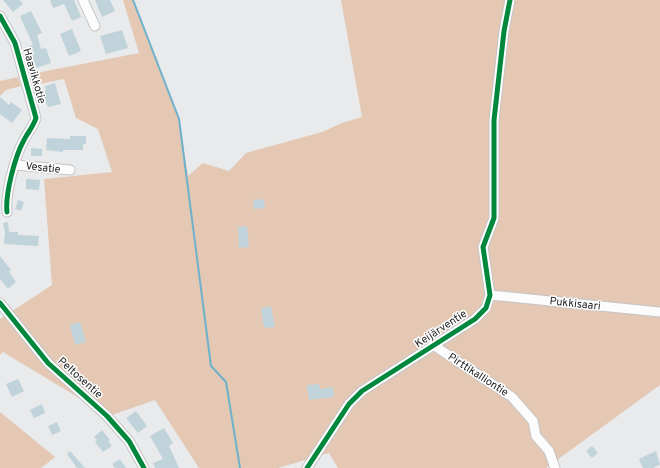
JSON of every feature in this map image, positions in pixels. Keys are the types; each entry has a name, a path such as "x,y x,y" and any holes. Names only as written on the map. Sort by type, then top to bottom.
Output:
{"street":[{"path":"83,0 95,26"},
{"path":"490,295 483,247 494,218 494,120 504,31 510,0"},
{"name":"Haavikkotie","path":"0,16 3,29 24,71 36,118 19,149 6,202 8,212"},
{"name":"Vesatie","path":"16,165 70,170"},
{"name":"Pukkisaari","path":"490,295 660,312"},
{"name":"Keijärventie","path":"307,468 349,404 362,391 475,319 486,308 490,295"},
{"name":"Peltosentie","path":"0,303 48,363 107,416 129,441 144,468"},
{"name":"Pirttikalliontie","path":"433,346 512,397 533,421 536,436 549,451 555,468"}],"shaded area":[{"path":"123,0 133,0 179,119 188,176 203,163 229,171 246,153 322,132 342,123 362,117 341,0 660,0 660,385 546,468 338,468 329,453 278,468 199,468 155,400 109,416 3,352 0,355 0,319 52,285 44,179 112,172 98,129 76,118 64,79 34,85 31,74 139,53"},
{"path":"18,77 21,86 6,90 0,96 0,81"},
{"path":"0,412 55,457 41,468 0,468"}],"building":[{"path":"3,0 20,0 23,4 13,12"},
{"path":"50,0 74,0 81,17 72,21 64,4 53,8"},
{"path":"95,0 110,0 115,11 102,17"},
{"path":"31,11 42,33 37,35 41,49 46,48 51,63 36,68 29,46 33,45 20,16"},
{"path":"72,29 81,51 69,56 60,34"},
{"path":"122,30 128,48 106,54 100,36"},
{"path":"55,83 61,104 48,107 41,91 46,90 45,86"},
{"path":"0,97 9,105 11,102 22,110 12,123 0,114"},
{"path":"70,136 86,136 86,144 83,144 83,150 63,150 63,152 46,150 47,138 70,139"},
{"path":"31,148 42,149 42,156 31,156"},
{"path":"26,179 40,180 39,190 26,189"},
{"path":"264,199 265,208 254,209 253,200"},
{"path":"18,200 24,202 21,211 15,209"},
{"path":"8,222 9,232 18,232 18,235 39,236 38,246 4,244 5,232 3,223"},
{"path":"247,226 249,247 239,248 238,227"},
{"path":"0,256 11,270 9,272 16,282 8,289 0,279"},
{"path":"271,306 275,327 264,328 261,308"},
{"path":"80,322 86,342 75,345 70,325"},
{"path":"18,379 24,391 12,397 6,384"},
{"path":"319,384 320,389 333,387 334,397 309,400 307,385"},
{"path":"42,404 45,413 34,418 30,410"},
{"path":"136,411 147,426 138,433 126,418"},
{"path":"57,422 61,431 52,435 48,426"},
{"path":"164,428 173,443 169,446 179,468 155,468 153,463 163,459 150,436"},
{"path":"102,430 110,440 108,441 112,446 103,452 95,442 97,440 94,437"},
{"path":"592,446 598,453 592,458 586,451"},
{"path":"70,451 85,468 77,468 67,454"},
{"path":"656,451 660,465 653,468 643,468 639,459"},
{"path":"120,459 126,468 115,468 112,464"}],"waterway":[{"path":"133,0 179,119 211,366 226,382 240,468"}],"cycle path":[{"path":"307,468 349,404 362,391 475,319 486,308 490,295 483,247 494,218 494,120 504,31 510,0"},
{"path":"0,16 15,43 36,118 21,147 14,165 9,186 7,212"},
{"path":"0,303 48,363 107,416 129,441 144,468"}]}
